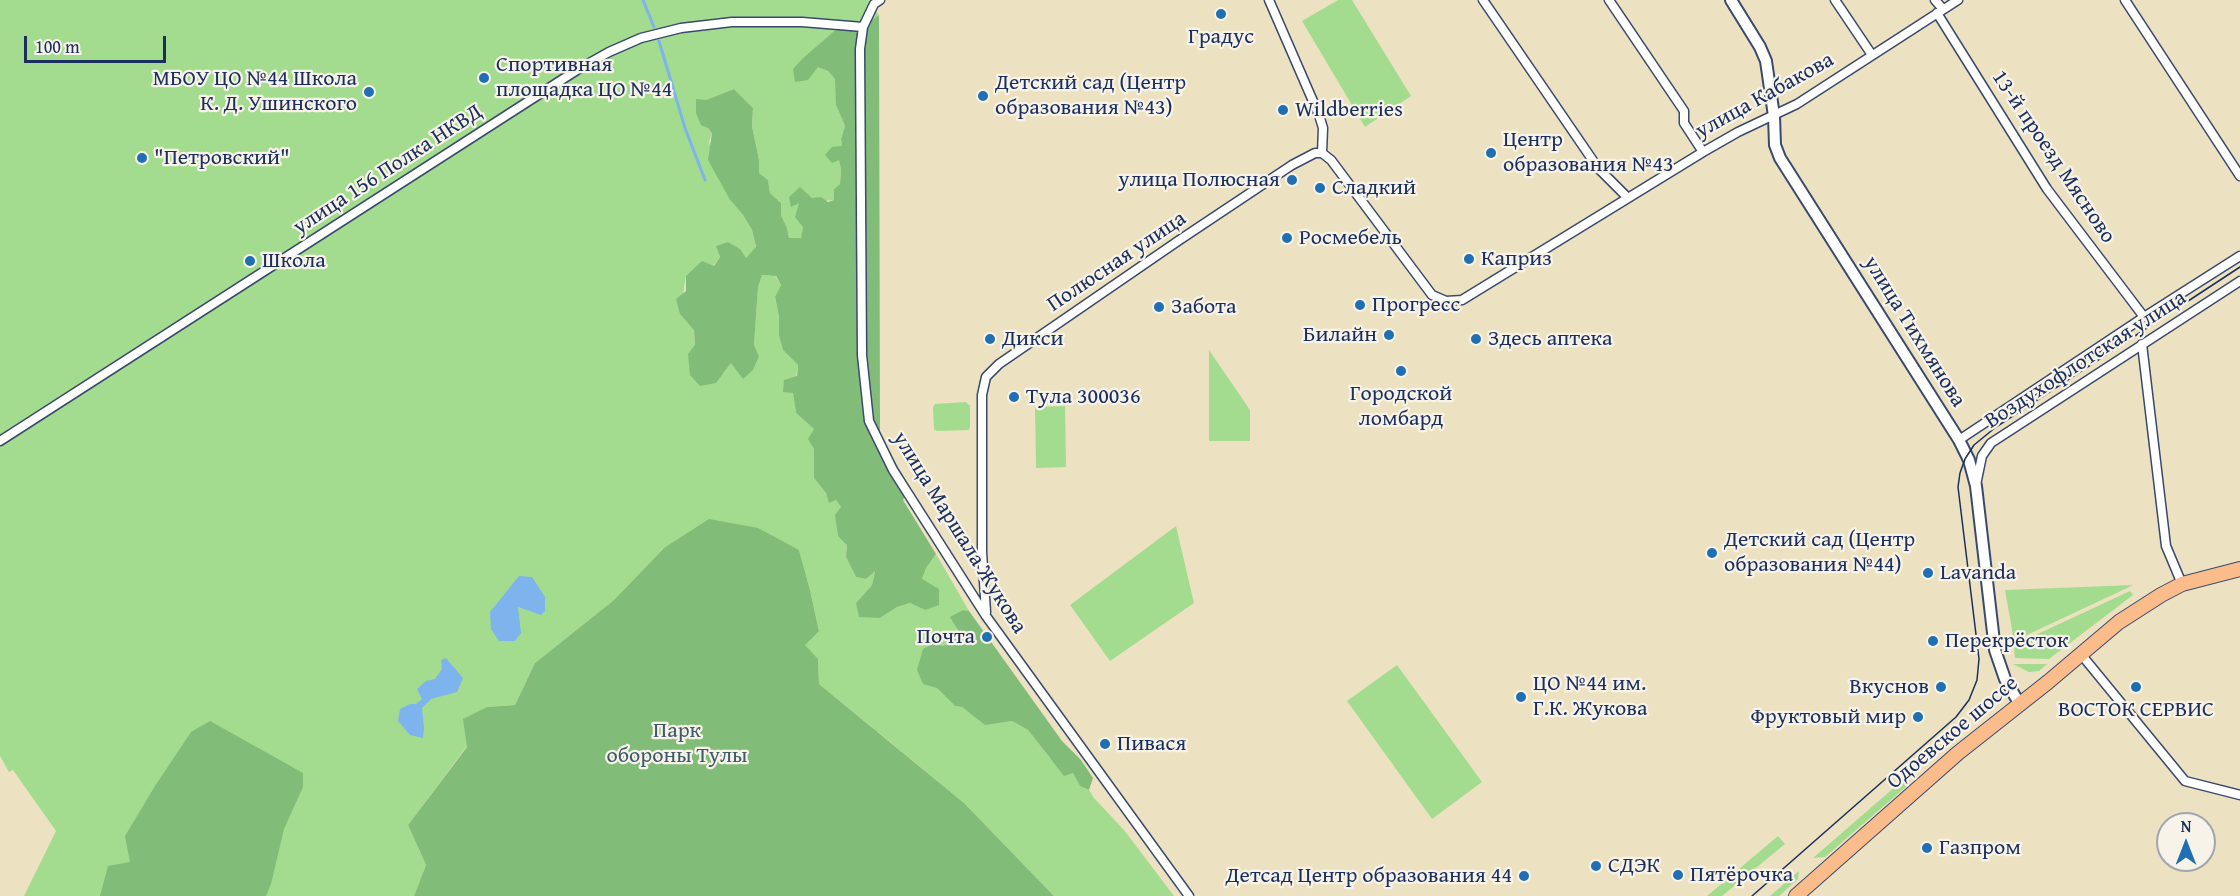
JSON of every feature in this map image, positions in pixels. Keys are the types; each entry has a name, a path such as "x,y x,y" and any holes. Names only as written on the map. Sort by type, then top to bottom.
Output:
{"main road":[{"name":"Одоевское шоссе","path":"1796,896 1949,760 2048,682 2119,622 2182,584 2240,569"}],"street":[{"path":"863,27 874,4 880,0"},
{"path":"1269,0 1319,116 1323,128 1322,153"},
{"path":"1483,0 1598,168 1628,198"},
{"path":"1609,0 1684,111 1684,123 1702,152"},
{"name":"улица Тихмянова","path":"1731,0 1766,61 1774,116 1773,136 1780,158 1959,440 1969,460 1976,486 1995,650 2005,679 2019,703"},
{"path":"1834,0 1872,56"},
{"name":"13-й проезд Мясново","path":"1935,0 2047,189 2144,317"},
{"name":"улица Кабакова","path":"1322,153 1331,160 1432,295 1446,301 1462,300 1702,152 1797,104 1958,0"},
{"path":"2125,0 2240,176"},
{"name":"улица 156 Полка НКВД","path":"0,441 577,70 609,52 641,38 681,28 732,22 802,22 863,27"},
{"name":"улица Маршала Жукова","path":"863,27 860,49 862,355 869,421 893,470 986,616 1189,896"},
{"name":"Полюсная улица","path":"986,616 983,572 982,395 986,377 999,364 1178,240 1292,165 1315,153 1322,153"},
{"name":"Воздухофлотская улица","path":"1959,440 2240,256"},
{"name":"Воздухофлотская улица","path":"1976,486 1982,456 1991,443 2240,281"},
{"path":"2142,344 2166,546 2182,584"},
{"path":"2080,653 2185,781 2240,795"}],"green space":[{"path":"0,0 868,0 879,15 863,27 841,25 803,58 828,71 836,79 836,105 845,126 839,160 840,184 834,189 834,200 800,203 803,227 801,238 789,238 781,215 781,203 770,193 768,180 759,173 759,160 752,126 753,108 734,89 706,100 708,128 712,133 709,142 722,184 730,200 752,230 756,248 746,258 728,242 717,246 720,257 713,266 686,276 680,314 694,329 695,345 723,374 731,363 759,356 754,345 758,287 762,275 775,276 781,285 775,298 779,317 779,336 783,350 798,365 793,393 796,413 814,429 814,478 826,493 829,502 836,500 841,507 847,545 846,557 856,577 866,579 875,570 872,585 856,603 880,618 897,607 910,603 925,610 922,579 926,568 936,554 969,611 962,610 954,641 943,646 932,645 937,688 955,706 962,707 985,724 1012,721 1028,730 1052,761 1073,773 1080,786 1089,790 1124,830 1174,896 1054,896 964,803 819,684 818,659 804,645 819,630 799,550 664,548 614,600 535,663 515,705 487,707 467,746 408,825 426,865 414,896 24,896 56,831 13,770 9,772 0,756"},
{"path":"1338,0 1352,0 1411,96 1365,127 1302,21"},
{"path":"879,15 880,437 910,487 903,500 936,554 926,568 922,579 939,589 939,605 925,610 910,603 897,607 880,618 859,617 856,603 872,585 875,571 866,579 856,577 846,557 847,545 838,536 835,515 841,507 836,500 829,503 826,493 814,478 814,449 808,439 814,429 796,413 793,393 783,392 784,380 797,376 798,365 783,350 779,336 779,317 775,297 781,285 776,276 762,275 758,287 754,345 759,356 753,370 743,379 731,363 716,383 700,386 690,375 688,354 695,345 694,330 680,314 676,299 686,291 686,276 702,261 714,266 720,257 716,246 728,242 740,249 746,258 756,247 752,230 730,200 708,160 712,133 701,125 696,113 696,99 706,100 734,89 753,108 752,126 759,160 759,173 768,180 770,193 781,203 781,215 789,238 801,238 803,227 795,217 799,203 791,207 789,197 800,187 812,198 821,197 828,202 834,200 834,189 840,184 839,160 832,163 825,155 832,147 842,146 841,139 845,126 836,105 835,79 828,71 818,67 808,80 795,82 793,69 841,25 863,26"},
{"path":"1209,350 1250,410 1250,441 1209,441"},
{"path":"966,402 970,406 969,430 937,431 934,429 933,407 935,404"},
{"path":"1065,406 1066,467 1036,468 1035,407"},
{"name":"Парк обороны Тулы","path":"709,519 758,528 799,550 819,631 805,645 818,659 819,684 964,803 1054,896 414,896 426,865 408,825 467,747 463,719 487,707 515,705 535,663 614,600 664,548"},
{"path":"1176,526 1194,603 1110,661 1070,605"},
{"path":"2133,585 2123,590 2014,641 2005,590"},
{"path":"2130,591 2133,595 2049,659 2015,658 2014,645"},
{"path":"963,610 969,611 1062,741 1081,760 1093,778 1089,790 1080,786 1073,773 1064,776 1028,730 1012,721 985,725 962,707 955,706 937,688 923,684 917,670 923,649 932,644 943,646 954,641 958,630 950,617"},
{"path":"2013,664 2047,664 2039,671 2029,672"},
{"path":"1397,665 1482,782 1432,819 1347,701"},
{"path":"210,721 303,773 303,787 284,829 266,896 100,896 108,866 130,862 125,836 155,786 191,732"},
{"path":"1904,779 1908,785 1825,857 1813,858"},
{"path":"1778,836 1785,844 1722,896 1707,896"},
{"path":"1799,871 1798,879 1779,896 1770,896"}],"water":[{"path":"519,576 532,577 545,597 545,611 541,615 518,607 521,633 515,641 499,641 491,629 490,612"},
{"path":"446,658 463,678 457,692 431,699 422,708 423,738 410,735 398,721 400,709 416,704 422,699 417,689 426,681 435,679 442,669 441,660"}],"waterway":[{"path":"643,0 654,27"},
{"path":"659,41 685,128 705,180"}],"tram line":[{"path":"1752,896 1956,717 1969,700 1977,680 1979,659 1958,487 1965,459 1974,445 1996,427 2240,267"}],"place":[{"name":"Градус","path":"1221,14"},
{"name":"Спортивная площадка ЦО №44","path":"484,78"},
{"name":"МБОУ ЦО №44 Школа К. Д. Ушинского","path":"369,92"},
{"name":"Детский сад (Центр образования №43)","path":"983,96"},
{"name":"Wildberries","path":"1283,110"},
{"name":"Центр образования №43","path":"1491,153"},
{"name":"\"Петровский\"","path":"142,158"},
{"name":"улица Полюсная","path":"1292,180"},
{"name":"Сладкий","path":"1320,188"},
{"name":"Росмебель","path":"1287,238"},
{"name":"Каприз","path":"1469,259"},
{"name":"Школа","path":"250,261"},
{"name":"Прогресс","path":"1360,305"},
{"name":"Забота","path":"1159,307"},
{"name":"Билайн","path":"1389,335"},
{"name":"Дикси","path":"990,339"},
{"name":"Здесь аптека","path":"1476,339"},
{"name":"Городской ломбард","path":"1401,371"},
{"name":"Тула 300036","path":"1014,397"},
{"name":"Детский сад (Центр образования №44)","path":"1712,553"},
{"name":"Lavanda","path":"1928,573"},
{"name":"Почта","path":"987,637"},
{"name":"Перекрёсток","path":"1933,641"},
{"name":"Вкуснов","path":"1941,687"},
{"name":"ВОСТОК СЕРВИС","path":"2136,687"},
{"name":"ЦО №44 им. Г.К. Жукова","path":"1521,697"},
{"name":"Фруктовый мир","path":"1918,717"},
{"name":"Пивася","path":"1105,744"},
{"name":"Газпром","path":"1927,848"},
{"name":"СДЭК","path":"1596,866"},
{"name":"Пятёрочка","path":"1678,875"},
{"name":"Детсад Центр образования 44","path":"1524,876"}]}
